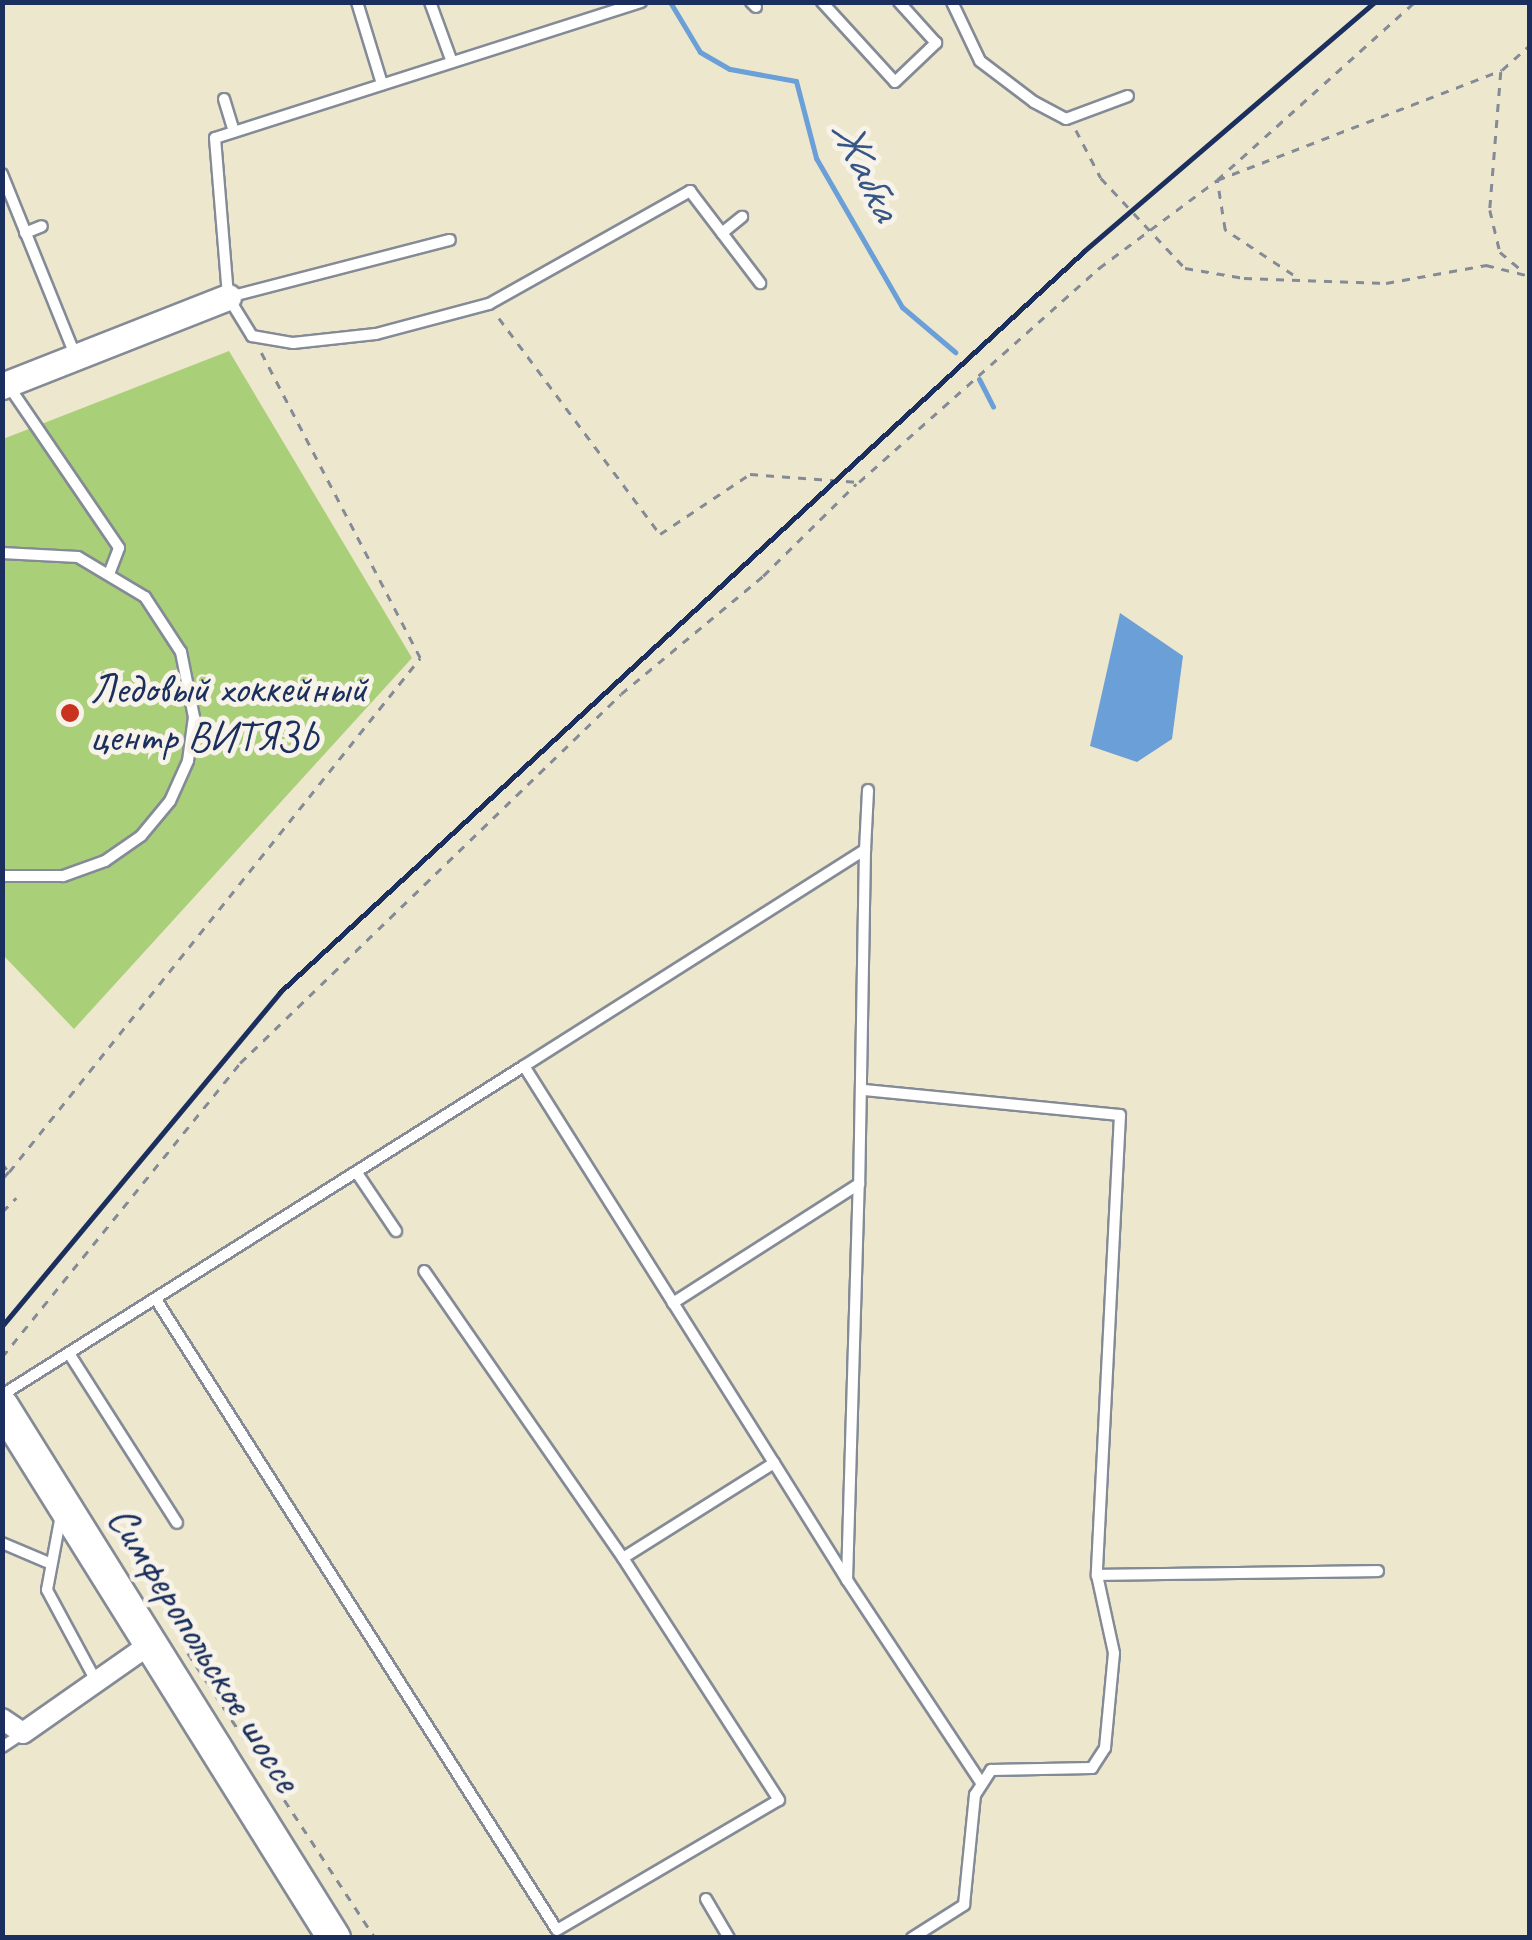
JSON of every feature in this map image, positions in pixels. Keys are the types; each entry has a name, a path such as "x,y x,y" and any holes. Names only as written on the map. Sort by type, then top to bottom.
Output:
{"main road":[{"name":"Симферопольское шоссе","path":"4,1408 64,1505 164,1641 334,1938"}],"street":[{"path":"5,385 228,297"},
{"path":"2,1720 23,1733 96,1681 164,1641"}],"lane":[{"path":"356,2 382,84"},
{"path":"430,2 452,62"},
{"path":"641,2 215,138 228,297 252,336 293,343 376,334 489,304 690,190 760,282"},
{"path":"822,2 895,82 936,43 899,2"},
{"path":"952,2 980,61 1006,84 1066,119 1128,96"},
{"path":"224,99 234,131"},
{"path":"2,174 75,356"},
{"path":"722,232 742,217"},
{"path":"26,232 42,226"},
{"path":"228,297 450,240"},
{"path":"5,385 119,548 110,570"},
{"path":"2,553 44,550 110,570 145,597 181,652 194,717 188,761 170,802 141,836 105,861 63,876 2,876"},
{"path":"848,1580 864,1090 868,790"},
{"path":"4,1408 70,1354 158,1302 865,850"},
{"path":"524,1066 848,1580 980,1781 964,1904 912,1938"},
{"path":"864,1090 1120,1115 1098,1575 1114,1653 1105,1748 1092,1768 1007,1766 980,1781"},
{"path":"357,1173 396,1231"},
{"path":"673,1303 858,1184"},
{"path":"158,1302 557,1930 779,1800 623,1558 424,1271"},
{"path":"70,1354 177,1524"},
{"path":"623,1558 774,1463"},
{"path":"64,1505 48,1562 54,1611 96,1681"},
{"path":"2,1543 48,1562"},
{"path":"1098,1575 1378,1571"},
{"path":"2,1747 23,1733"},
{"path":"706,1898 729,1938"}],"path":[{"path":"2,1357 240,1062 622,694 762,576 859,482 1151,224 1217,180 1415,2"},
{"path":"1217,180 1502,70 1530,45"},
{"path":"1502,70 1490,210 1500,252 1530,276"},
{"path":"1066,119 1101,178 1151,224 1186,268 1244,278 1386,283 1486,265 1520,269"},
{"path":"1217,180 1225,230 1295,277"},
{"path":"489,304 660,534 750,474 859,482"},
{"path":"2,1180 420,658 252,336"},
{"path":"2,1163 9,1172"},
{"path":"2,1212 16,1198"},
{"path":"164,1641 375,1938"}],"green space":[{"path":"229,351 412,658 74,1029 3,955 3,439"}],"water":[{"path":"1120,613 1183,656 1172,739 1137,762 1090,746"}],"waterway":[{"name":"Жабка","path":"670,2 700,52 730,69 796,81 816,158 902,307 955,352"},
{"name":"Жабка","path":"979,379 993,407"}],"railway":[{"path":"2,1326 280,992 1084,251 1375,2"}],"place":[{"name":"Ледовый хоккейный центр ВИТЯЗЬ","path":"70,713"}]}
